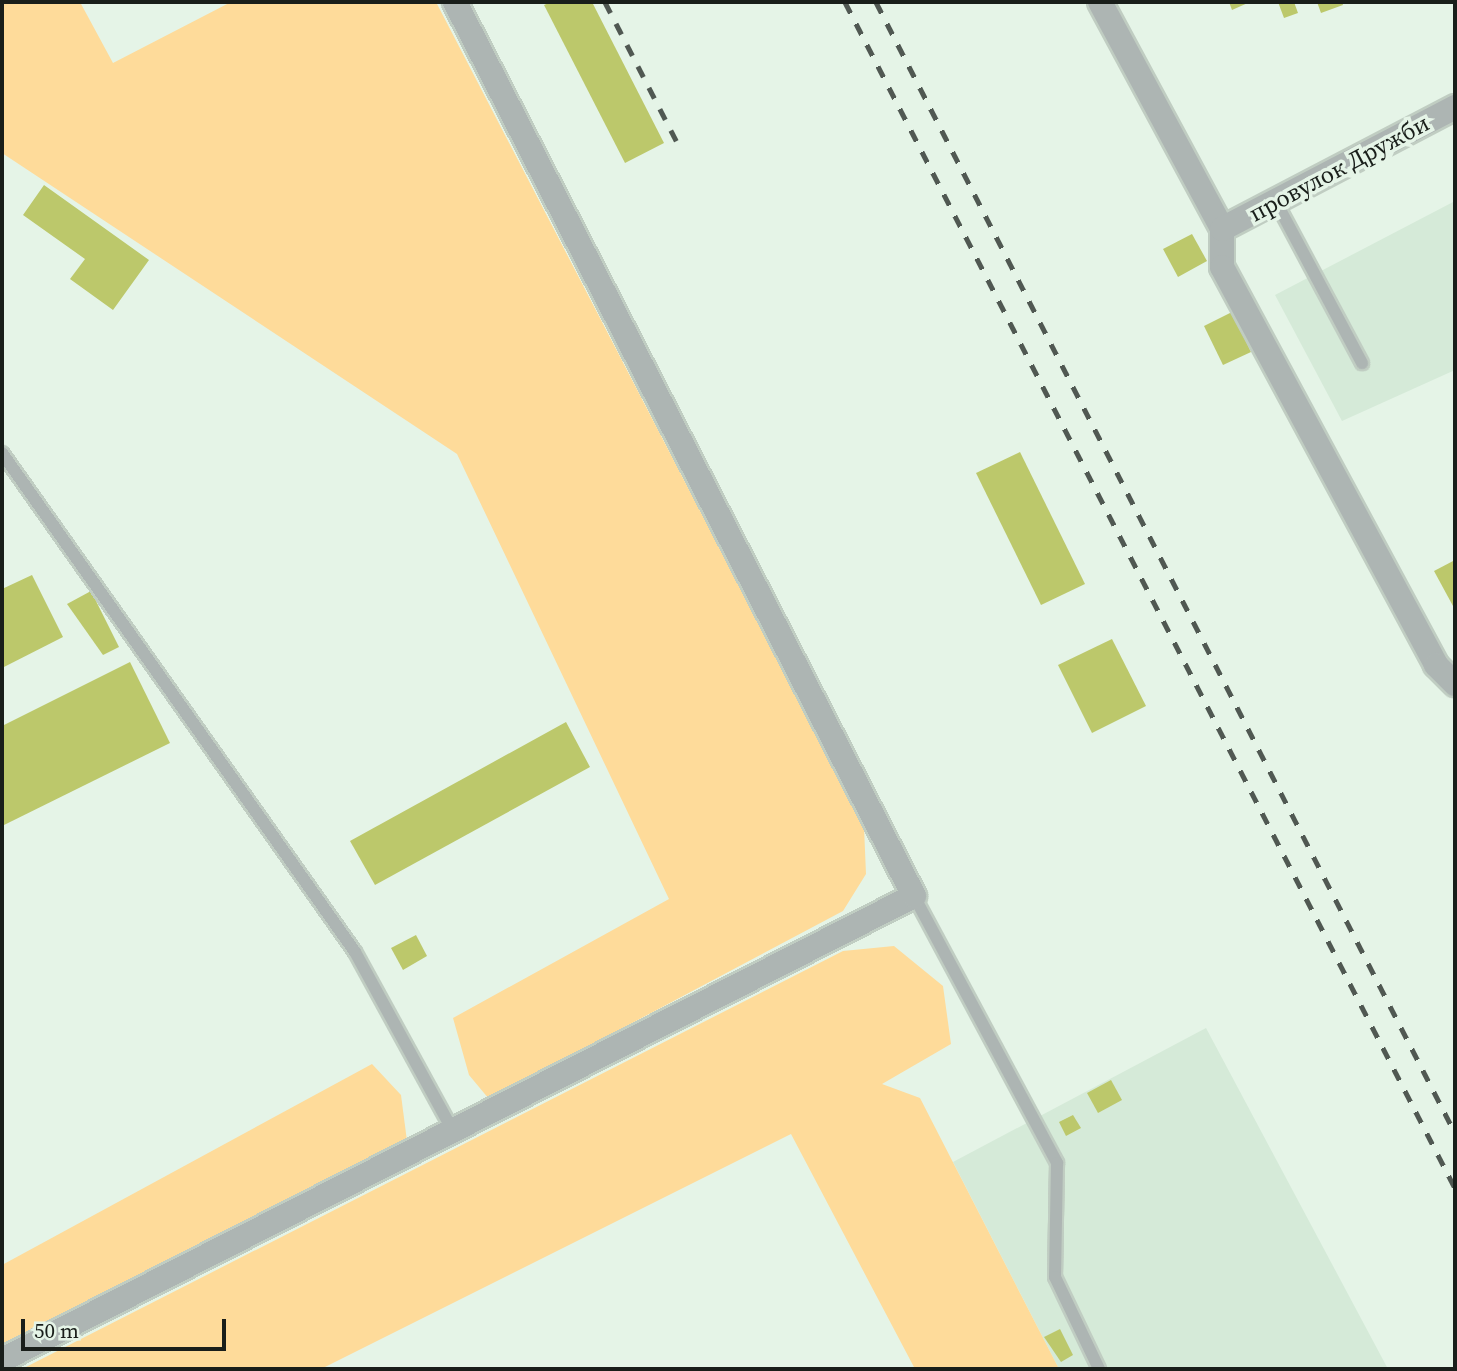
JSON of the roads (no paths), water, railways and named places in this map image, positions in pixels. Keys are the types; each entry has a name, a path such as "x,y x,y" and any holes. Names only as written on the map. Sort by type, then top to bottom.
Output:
{"street":[{"path":"2,1360 914,896 455,2"},
{"path":"1100,2 1223,229 1222,267 1436,666 1455,684"},
{"name":"провулок Дружби","path":"1223,229 1455,107"}],"lane":[{"path":"1275,200 1362,363"},
{"path":"2,453 355,953 453,1131"},
{"path":"914,896 1057,1163 1055,1277 1099,1369"}],"railway":[{"path":"605,2 677,142"},
{"path":"845,2 1455,1188"},
{"path":"876,2 1455,1133"}]}
